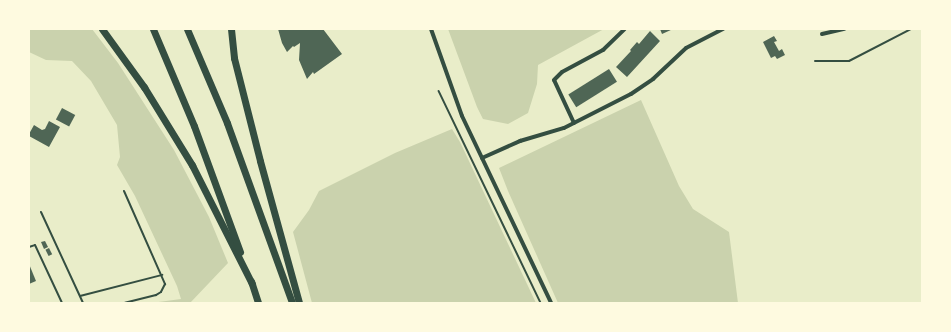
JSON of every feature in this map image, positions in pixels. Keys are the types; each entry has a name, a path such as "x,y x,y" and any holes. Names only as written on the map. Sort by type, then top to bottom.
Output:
{"highway":[{"path":"102,29 144,87 192,165 252,284"},
{"path":"153,29 194,126 258,303"},
{"path":"187,29 227,123 292,303"},
{"path":"231,29 236,66 260,161 299,303"}],"street":[{"path":"431,29 462,116 552,303"},
{"path":"574,123 554,80 562,72 603,50 625,29"},
{"path":"482,158 520,141 574,123 644,86 686,48 723,29"},
{"path":"822,34 844,29"}],"lane":[{"path":"815,61 848,61 911,29"},
{"path":"124,191 165,284 161,292 125,303"},
{"path":"41,212 83,303"},
{"path":"29,248 35,245 62,303"},
{"path":"80,296 162,275"}],"path":[{"path":"440,91 541,303"}],"green space":[{"path":"29,29 92,29 118,63 174,150 209,217 228,263 190,303 151,303 181,299 177,286 135,196 117,165 120,157 117,125 91,81 72,61 46,60 29,52"},
{"path":"448,29 604,29 538,65 537,84 528,113 508,124 483,119 477,107"},
{"path":"641,100 679,186 693,209 729,232 738,303 558,303 499,168"},
{"path":"452,129 460,142 536,303 312,303 293,232 309,210 319,191 395,153"}],"building":[{"path":"278,29 323,29 342,54 314,74 313,72 307,79 299,60 300,43 294,47 293,46 287,52 282,43"},
{"path":"660,29 673,29 662,34"},
{"path":"650,31 660,41 627,77 616,67 637,42 639,44"},
{"path":"774,36 777,41 774,42 779,51 782,49 785,55 777,59 775,56 771,58 763,42"},
{"path":"609,69 617,82 576,107 568,94"},
{"path":"62,108 75,115 69,127 56,119"},
{"path":"49,121 60,127 49,147 29,136 29,134 34,125 42,130 45,129"},
{"path":"45,241 48,247 44,249 41,242"},
{"path":"49,248 52,254 49,256 45,250"},
{"path":"29,264 36,281 29,284"}]}
